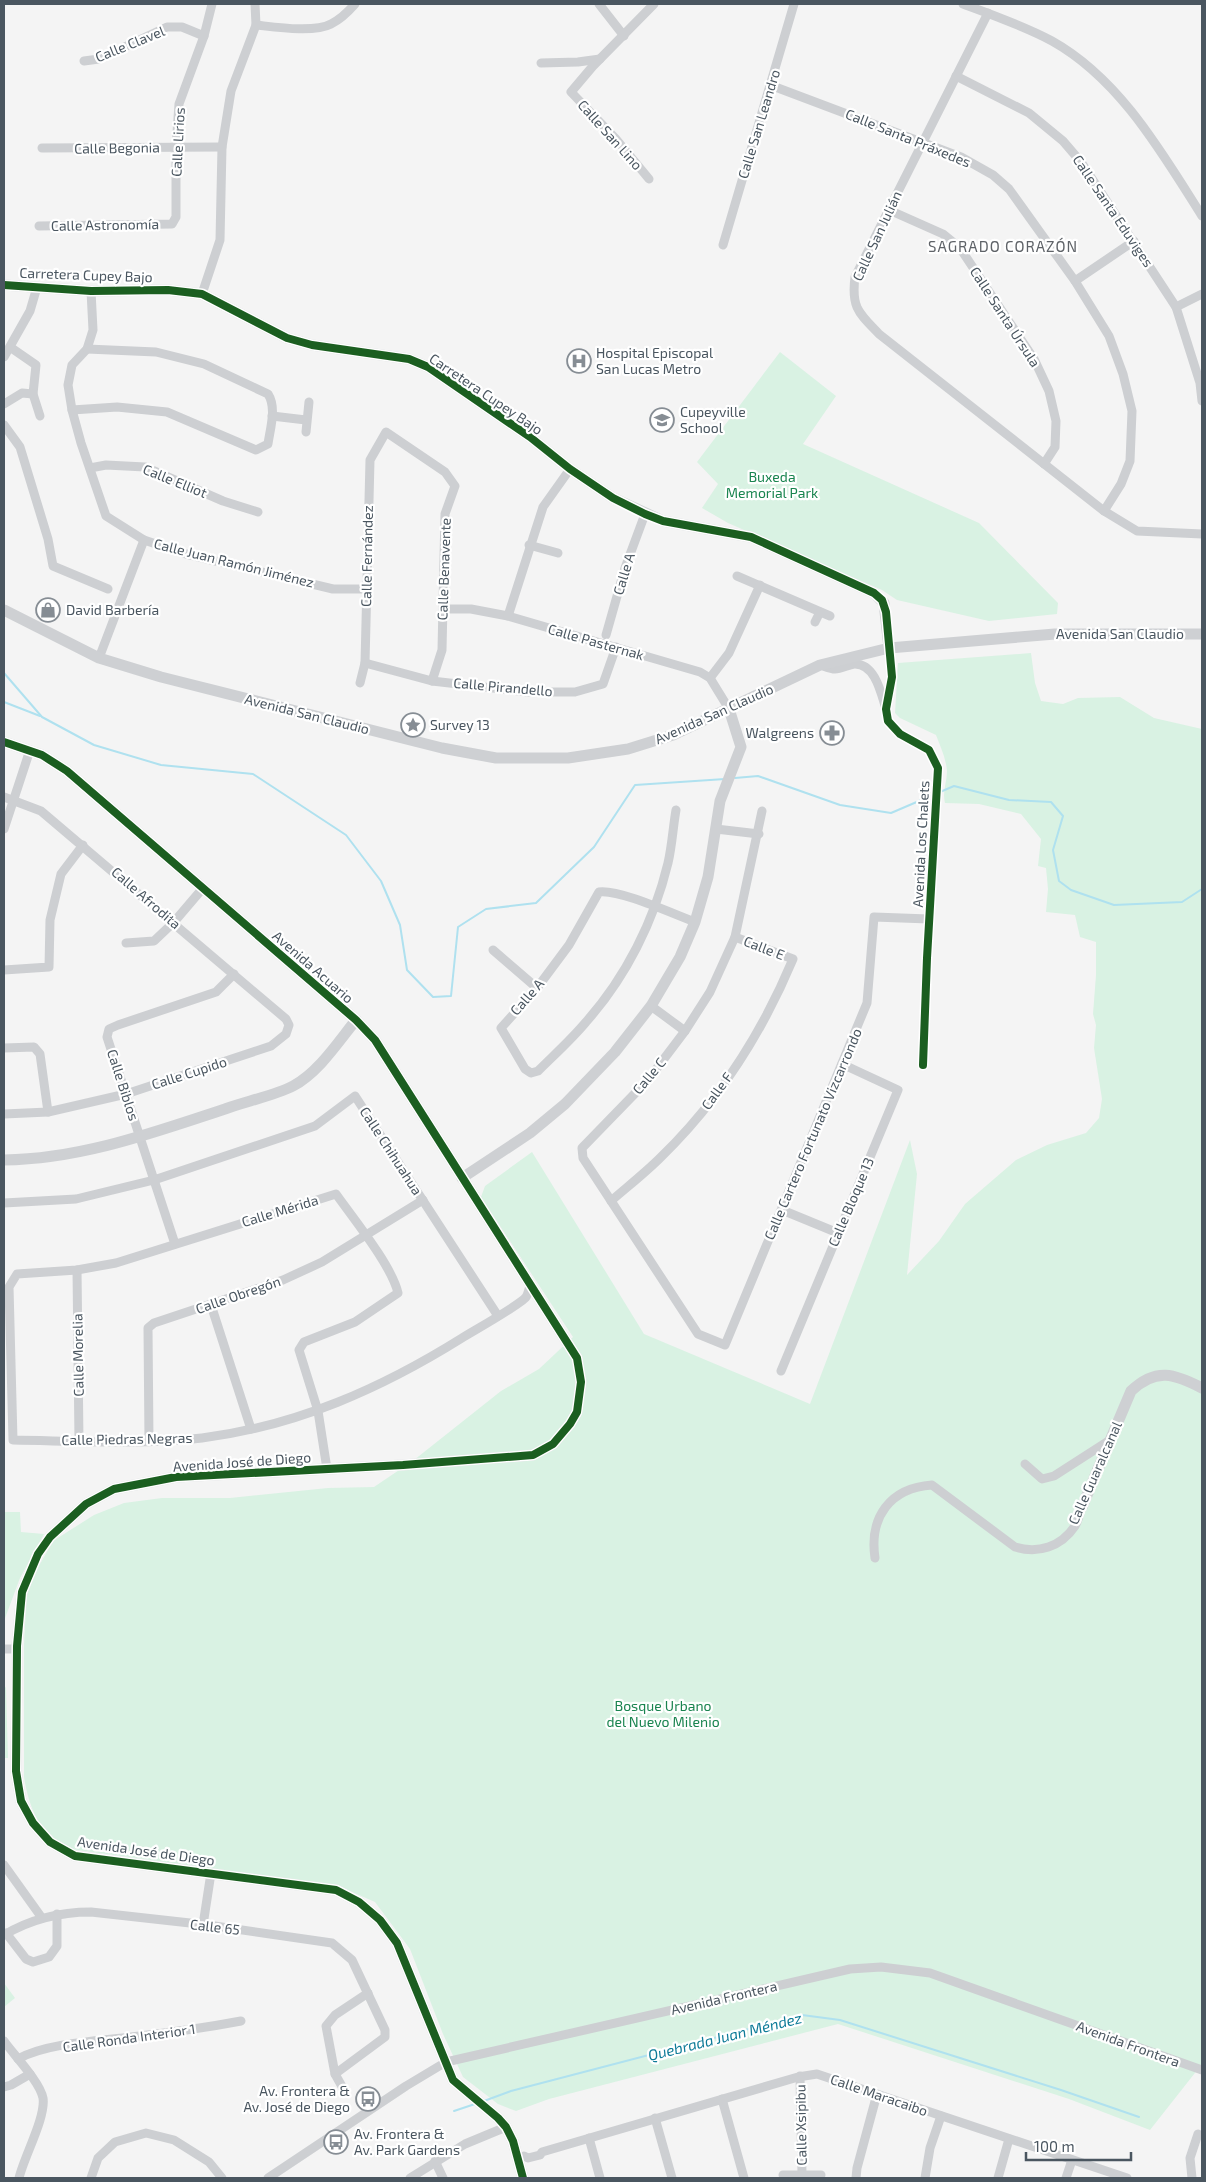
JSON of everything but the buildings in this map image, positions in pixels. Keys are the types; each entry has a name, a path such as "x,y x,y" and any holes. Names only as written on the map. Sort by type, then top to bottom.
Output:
{"street":[{"name":"Calle Lirios","path":"172,224 176,217 178,104 204,36 212,4"},
{"path":"202,294 220,240 222,147 231,91 256,25 255,4"},
{"path":"256,25 297,29 330,25 344,16 355,4"},
{"path":"599,4 624,36"},
{"name":"Calle San Lino","path":"649,179 616,139 571,92 654,4"},
{"name":"Calle San Leandro","path":"723,244 794,4"},
{"path":"963,4 1052,41 1094,72 1147,129 1202,216"},
{"name":"Calle San Julián","path":"988,13 855,277 853,294 859,313 879,334 1104,511 1137,531 1202,534"},
{"name":"Calle Clavel","path":"84,61 99,59 167,27 182,27 204,36"},
{"path":"541,63 601,59"},
{"name":"Calle Santa Eduviges","path":"956,76 1029,113 1063,141 1081,162 1176,307 1200,383 1202,401"},
{"name":"Calle Santa Práxedes","path":"770,85 961,157 993,175 1009,189 1075,280 1109,336 1123,374 1132,411 1130,461 1122,484 1104,511"},
{"name":"Calle Begonia","path":"42,148 222,147"},
{"name":"Calle Santa Úrsula","path":"889,210 943,234 960,248 1034,359 1049,391 1056,421 1055,447 1044,464"},
{"name":"Calle Astronomía","path":"38,226 172,224"},
{"path":"1075,280 1134,241"},
{"name":"Carretera Cupey Bajo","path":"4,285 90,291 168,290 202,294 287,338 312,345 409,359 428,367 530,437 570,469 613,498 663,521 751,537 874,593 884,603 889,648"},
{"path":"4,357 30,311 37,288"},
{"name":"Calle Juan Ramón Jiménez","path":"90,291 92,330 87,348 72,365 68,385 72,410 81,443 106,516 144,540 186,554 333,589 366,589"},
{"path":"1176,307 1202,294"},
{"path":"10,348 36,365 33,394 40,416"},
{"path":"72,410 117,408 167,412 256,450 268,444 272,400 268,394 204,364 156,352 87,348"},
{"path":"4,404 22,393 33,394"},
{"path":"306,432 308,402"},
{"path":"272,416 306,420"},
{"path":"4,425 20,447 48,539 53,566 108,589"},
{"name":"Calle Fernández","path":"360,683 365,663 370,460 386,432"},
{"name":"Calle Benavente","path":"386,432 445,472 455,486 445,514 442,650 432,681"},
{"name":"Calle Elliot","path":"90,468 106,465 145,467 223,501 258,512"},
{"path":"508,616 529,545 543,507 570,469"},
{"name":"Calle A","path":"606,635 625,568 645,514"},
{"path":"99,658 144,540"},
{"path":"529,545 558,553"},
{"path":"737,576 830,616"},
{"path":"462,1178 530,1133 564,1104 615,1052 651,1006 680,957 695,922 708,877 720,801 741,747 728,710 710,678 729,652 760,585"},
{"name":"Calle Pasternak","path":"443,609 471,609 508,616 700,672 710,678"},
{"name":"Avenida San Claudio","path":"4,610 99,658 187,684 442,748 496,758 568,758 628,749 673,735 820,665 889,648 1055,634 1202,634"},
{"path":"814,622 820,612"},
{"name":"Calle Pirandello","path":"365,663 432,681 528,692 575,692 603,684 616,647"},
{"path":"886,710 892,677 889,648"},
{"name":"Avenida Los Chalets","path":"820,665 835,669 852,664 865,667 870,671 880,690 888,721 900,734 929,750 938,768 923,1065"},
{"name":"Avenida Acuario","path":"4,742 42,754 67,771 356,1020 374,1040 530,1286"},
{"path":"4,829 8,798 30,750"},
{"name":"Calle Afrodita","path":"8,798 42,810 279,1014"},
{"name":"Calle A","path":"676,810 668,862 654,907 638,946 612,989 586,1022 538,1072 531,1073 525,1069 501,1028 537,988 569,946 599,892 608,890 654,907 695,922"},
{"name":"Calle C","path":"684,1314 583,1158 582,1148 648,1080 685,1031 710,992 736,937 759,834 762,810"},
{"path":"716,829 759,834"},
{"path":"4,970 49,967 50,920 61,874 83,845"},
{"path":"126,943 154,941 174,922 203,888"},
{"name":"Calle Cartero Fortunato Vizcarrondo","path":"684,1314 698,1334 725,1345 867,1004 874,917 929,919"},
{"name":"Calle E","path":"736,937 793,959"},
{"path":"493,950 537,988"},
{"name":"Calle F","path":"611,1201 660,1158 700,1115 749,1048 776,999 793,959"},
{"name":"Calle Biblos","path":"175,1244 107,1037 110,1029 118,1025 216,992 234,974"},
{"path":"651,1006 685,1031"},
{"name":"Calle Cupido","path":"4,1114 48,1112 126,1094 271,1046 286,1034 289,1026 286,1019 279,1014"},
{"path":"4,1160 24,1160 93,1150 140,1137 293,1086 316,1068 356,1020"},
{"path":"4,1048 34,1047 40,1054 48,1112"},
{"name":"Calle Bloque 13","path":"781,1370 898,1090 842,1064"},
{"name":"Calle Chihuahua","path":"154,1180 315,1126 355,1096 498,1316"},
{"path":"4,1203 76,1199 154,1180"},
{"name":"Calle Mérida","path":"175,1244 336,1194 366,1236"},
{"name":"Calle Obregón","path":"148,1441 148,1328 154,1323 283,1280 322,1262 423,1200"},
{"path":"782,1210 838,1233"},
{"path":"328,1469 318,1411 299,1350 304,1342 355,1322 398,1293 396,1284 366,1236"},
{"path":"77,1270 116,1263 175,1244"},
{"name":"Calle Piedras Negras","path":"77,1270 16,1274 9,1287 13,1440 148,1441 202,1438 251,1429 318,1411 358,1395 416,1367 525,1298 530,1286"},
{"name":"Calle Morelia","path":"77,1270 79,1441"},
{"name":"Avenida José de Diego","path":"506,2127 485,2106 453,2080 397,1943 380,1920 359,1902 336,1890 76,1856 50,1842 33,1822 21,1801 16,1771 17,1649 22,1592 38,1554 50,1537 86,1504 114,1489 176,1477 403,1465 534,1455 553,1444 570,1424 577,1412 582,1382 577,1358 530,1286"},
{"path":"211,1305 251,1429"},
{"name":"Calle Guaralcanal","path":"875,1558 873,1539 876,1524 884,1510 896,1497 914,1486 932,1485 1015,1547 1029,1551 1053,1546 1075,1526 1131,1391 1140,1382 1166,1374 1179,1376 1202,1388"},
{"path":"1025,1464 1034,1474 1042,1479 1054,1476 1110,1440"},
{"path":"4,1649 17,1649"},
{"path":"4,1865 42,1918"},
{"path":"203,1924 212,1873"},
{"name":"Calle 65","path":"5,1934 42,1918 58,1914 91,1912 203,1924 332,1943 352,1960 383,2025 385,2037 335,2074"},
{"path":"5,1934 26,1960 33,1962 49,1957 57,1946 58,1914"},
{"name":"Avenida Frontera","path":"268,2178 400,2090 446,2062 850,1970 881,1967 930,1973 1202,2070"},
{"path":"344,2090 335,2074 326,2026 334,2015 368,1993"},
{"name":"Calle Ronda Interior 1","path":"18,2059 28,2054 78,2043 189,2031 241,2021"},
{"path":"4,2041 30,2074 43,2096 43,2112 19,2178"},
{"path":"4,2087 30,2074"},
{"name":"Calle Maracaibo","path":"521,2157 539,2150 542,2152 800,2076 818,2074 1127,2178"},
{"name":"Calle Xsipibu","path":"800,2076 802,2174"},
{"path":"856,2178 877,2094"},
{"path":"722,2099 744,2178"},
{"path":"925,2178 930,2148 942,2116"},
{"path":"655,2118 672,2178"},
{"path":"410,2178 465,2144 506,2127 521,2157 524,2178"},
{"path":"91,2178 98,2158 115,2142 146,2133 174,2140 209,2162 222,2178"},
{"path":"1192,2178 1190,2158 1198,2134"},
{"path":"589,2138 600,2178"},
{"path":"998,2178 1009,2138"},
{"path":"1066,2178 1072,2160"},
{"path":"434,2162 443,2178"},
{"name":"Calle Xsipibu","path":"783,2175 821,2175"}],"green space":[{"name":"Buxeda Memorial Park","path":"780,352 836,396 803,444 979,523 1058,603 1057,614 989,621 897,600 882,590 728,523 702,508 718,484 697,462"},
{"name":"Bosque Urbano del Nuevo Milenio","path":"1031,653 1035,683 1041,701 1063,704 1078,698 1120,697 1154,718 1202,729 1202,2064 1150,2130 1069,2099 838,2024 549,2099 516,2111 498,2104 463,2077 443,2034 410,1949 375,1902 336,1885 77,1850 65,1846 46,1832 29,1801 24,1777 24,1644 27,1587 53,1541 94,1515 124,1503 162,1498 230,1498 328,1488 374,1487 414,1460 501,1391 539,1369 573,1337 481,1197 485,1186 532,1152 644,1334 810,1404 910,1140 917,1174 907,1275 939,1241 965,1204 1016,1160 1047,1145 1086,1133 1099,1118 1102,1099 1094,1048 1096,1025 1093,1014 1096,942 1080,937 1075,915 1046,912 1048,889 1046,868 1038,866 1041,839 1021,814 979,804 945,803 947,771 943,752 936,735 900,718 895,713 898,663"},
{"path":"4,1512 20,1512 21,1532 44,1534 20,1578 4,1621"},
{"path":"4,1685 6,1688 8,1758 4,1758"},
{"path":"4,1983 15,1998 4,2007"}],"waterway":[{"path":"4,673 42,717 94,745 161,765 253,774 346,835 381,881 400,925 407,970 433,997 451,996 458,927 486,909 536,903 594,847 635,785 725,779"},
{"path":"4,702 40,716"},
{"path":"735,778 758,776 840,805 891,813 933,795"},
{"path":"940,792 954,786 1009,800 1051,802 1063,816 1053,850 1059,881 1071,890 1114,905 1182,902 1202,889"},
{"name":"Quebrada Juan Méndez","path":"484,2101 511,2091 802,2015 840,2020 1061,2090 1139,2117"},
{"name":"Quebrada Juan Méndez","path":"454,2111 475,2104"}],"cycle path":[{"path":"4,285 91,291 168,290 202,294 287,338 312,345 409,359 428,367 530,437 570,469 613,498 663,521 751,537 874,593 882,600 886,612 892,677 886,709 888,721 900,734 929,750 938,768 923,1065"},
{"path":"4,742 42,755 67,771 356,1020 375,1040 577,1358 581,1382 577,1412 570,1424 553,1444 533,1455 403,1465 176,1477 114,1489 86,1504 50,1537 38,1554 22,1592 17,1646 16,1771 21,1801 33,1823 50,1842 75,1856 336,1890 359,1902 380,1920 397,1943 453,2080 506,2127 513,2141 523,2178"}],"place":[{"name":"Hospital Episcopal San Lucas Metro","path":"579,361"},
{"name":"Cupeyville School","path":"662,420"},
{"name":"David Barbería","path":"48,610"},
{"name":"Survey 13","path":"413,725"},
{"name":"Walgreens","path":"832,733"},
{"name":"Av. Frontera & Av. José de Diego","path":"368,2099"},
{"name":"Av. Frontera & Av. Park Gardens","path":"336,2142"}],"district":[{"name":"SAGRADO CORAZÓN","path":"1003,247"}]}
